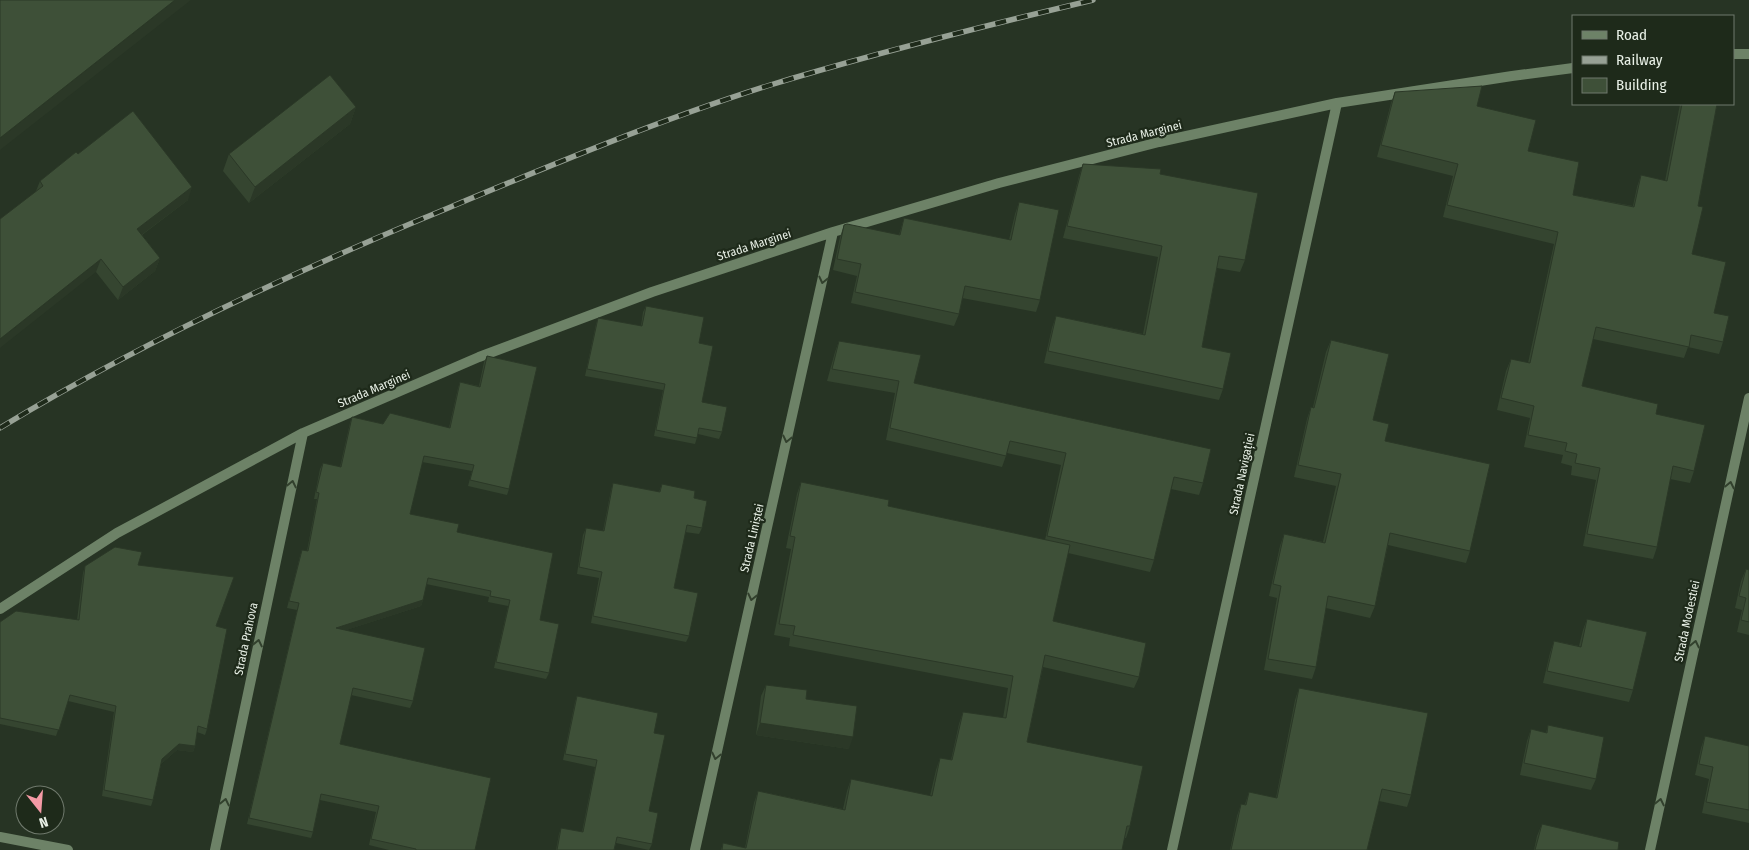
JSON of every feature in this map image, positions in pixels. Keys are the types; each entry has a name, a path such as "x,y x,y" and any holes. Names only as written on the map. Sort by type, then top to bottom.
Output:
{"street":[{"path":"1734,54 1749,54"},
{"name":"Strada Marginei","path":"0,609 117,533 303,433 479,357 652,292 833,232 1008,180 1159,142 1337,103 1572,68"},
{"name":"Strada Navigației","path":"1172,850 1337,103"},
{"name":"Strada Liniștei","path":"696,850 833,232"},
{"name":"Strada Modestiei","path":"1650,850 1749,398"},
{"name":"Strada Prahova","path":"215,850 303,433"},
{"path":"0,836 68,850"}],"building":[{"path":"0,0 175,0 0,138"},
{"path":"330,75 356,107 255,187 229,154"},
{"path":"1482,86 1477,106 1536,120 1528,151 1579,162 1573,195 1634,207 1641,175 1667,181 1682,105 1717,105 1698,206 1703,207 1692,254 1726,262 1714,313 1729,316 1723,342 1691,335 1689,347 1596,327 1582,386 1658,404 1656,414 1705,425 1694,471 1673,466 1657,547 1587,534 1600,468 1575,463 1577,454 1565,451 1567,443 1528,435 1534,406 1501,398 1511,359 1530,363 1558,232 1447,205 1458,164 1381,145 1395,92"},
{"path":"133,111 192,187 137,229 160,258 123,287 101,259 0,339 0,219 43,186 40,181 76,152 78,154"},
{"path":"1083,164 1161,169 1160,174 1258,193 1245,260 1219,256 1202,347 1231,353 1223,389 1048,351 1056,316 1145,335 1162,246 1067,226"},
{"path":"1019,202 1059,210 1040,300 965,286 959,314 855,292 861,264 837,259 844,225 847,224 900,235 904,218 1011,240"},
{"path":"646,306 704,317 699,343 713,346 702,402 727,407 722,432 699,428 697,438 656,430 665,384 587,369 598,318 642,326"},
{"path":"1331,340 1389,354 1373,420 1389,424 1385,441 1490,464 1470,551 1390,533 1375,606 1328,596 1316,667 1268,659 1281,586 1273,584 1284,534 1325,543 1341,474 1298,465 1311,407 1314,408"},
{"path":"839,341 921,355 914,383 1211,449 1203,483 1174,477 1154,560 1047,536 1066,453 1010,441 1006,456 890,428 899,381 832,369"},
{"path":"487,356 537,367 509,489 470,480 474,465 424,456 410,514 459,524 457,532 553,553 540,620 559,624 549,673 496,662 510,600 490,596 491,591 428,578 423,600 336,628 425,648 413,701 353,688 340,744 491,778 475,850 416,850 371,839 379,806 321,794 313,832 249,818 299,603 289,601 302,550 308,551 319,493 316,492 323,463 341,467 352,417 383,424 390,413 450,428 460,382 480,387"},
{"path":"801,482 889,500 888,506 1070,545 1053,621 1146,643 1139,677 1045,655 1027,742 1143,766 1130,826 1127,826 1122,850 722,850 723,843 746,848 758,791 845,810 851,779 932,796 940,758 952,760 963,712 1006,718 1013,676 793,635 795,626 779,624 795,537 790,536"},
{"path":"613,483 660,492 662,484 695,491 694,498 707,501 702,528 687,525 674,588 698,593 689,636 593,616 602,572 579,567 586,528 604,531"},
{"path":"115,547 142,552 138,565 234,577 216,626 227,629 207,729 198,726 195,746 179,744 162,759 153,800 104,790 116,706 70,695 59,730 0,718 0,622 16,611 79,620 85,566"},
{"path":"1746,569 1749,570 1749,622 1741,620 1746,598 1739,596"},
{"path":"1587,619 1647,632 1633,690 1547,671 1554,641 1581,647"},
{"path":"766,685 807,690 806,699 857,706 853,737 760,723"},
{"path":"1299,688 1428,713 1411,795 1382,789 1367,850 1231,850 1241,804 1246,805 1249,792 1277,798"},
{"path":"577,696 658,713 654,733 665,735 649,811 658,813 652,844 617,837 614,850 557,850 561,828 583,832 597,760 565,754"},
{"path":"1548,725 1604,737 1596,779 1524,763 1531,729 1547,733"},
{"path":"1705,736 1749,746 1749,810 1706,802 1713,767 1699,764"},
{"path":"1542,824 1619,842 1618,850 1535,850"}],"railway":[{"path":"0,428 103,369 261,290 369,241 594,148 723,100 767,86 930,40 1093,0"}]}
